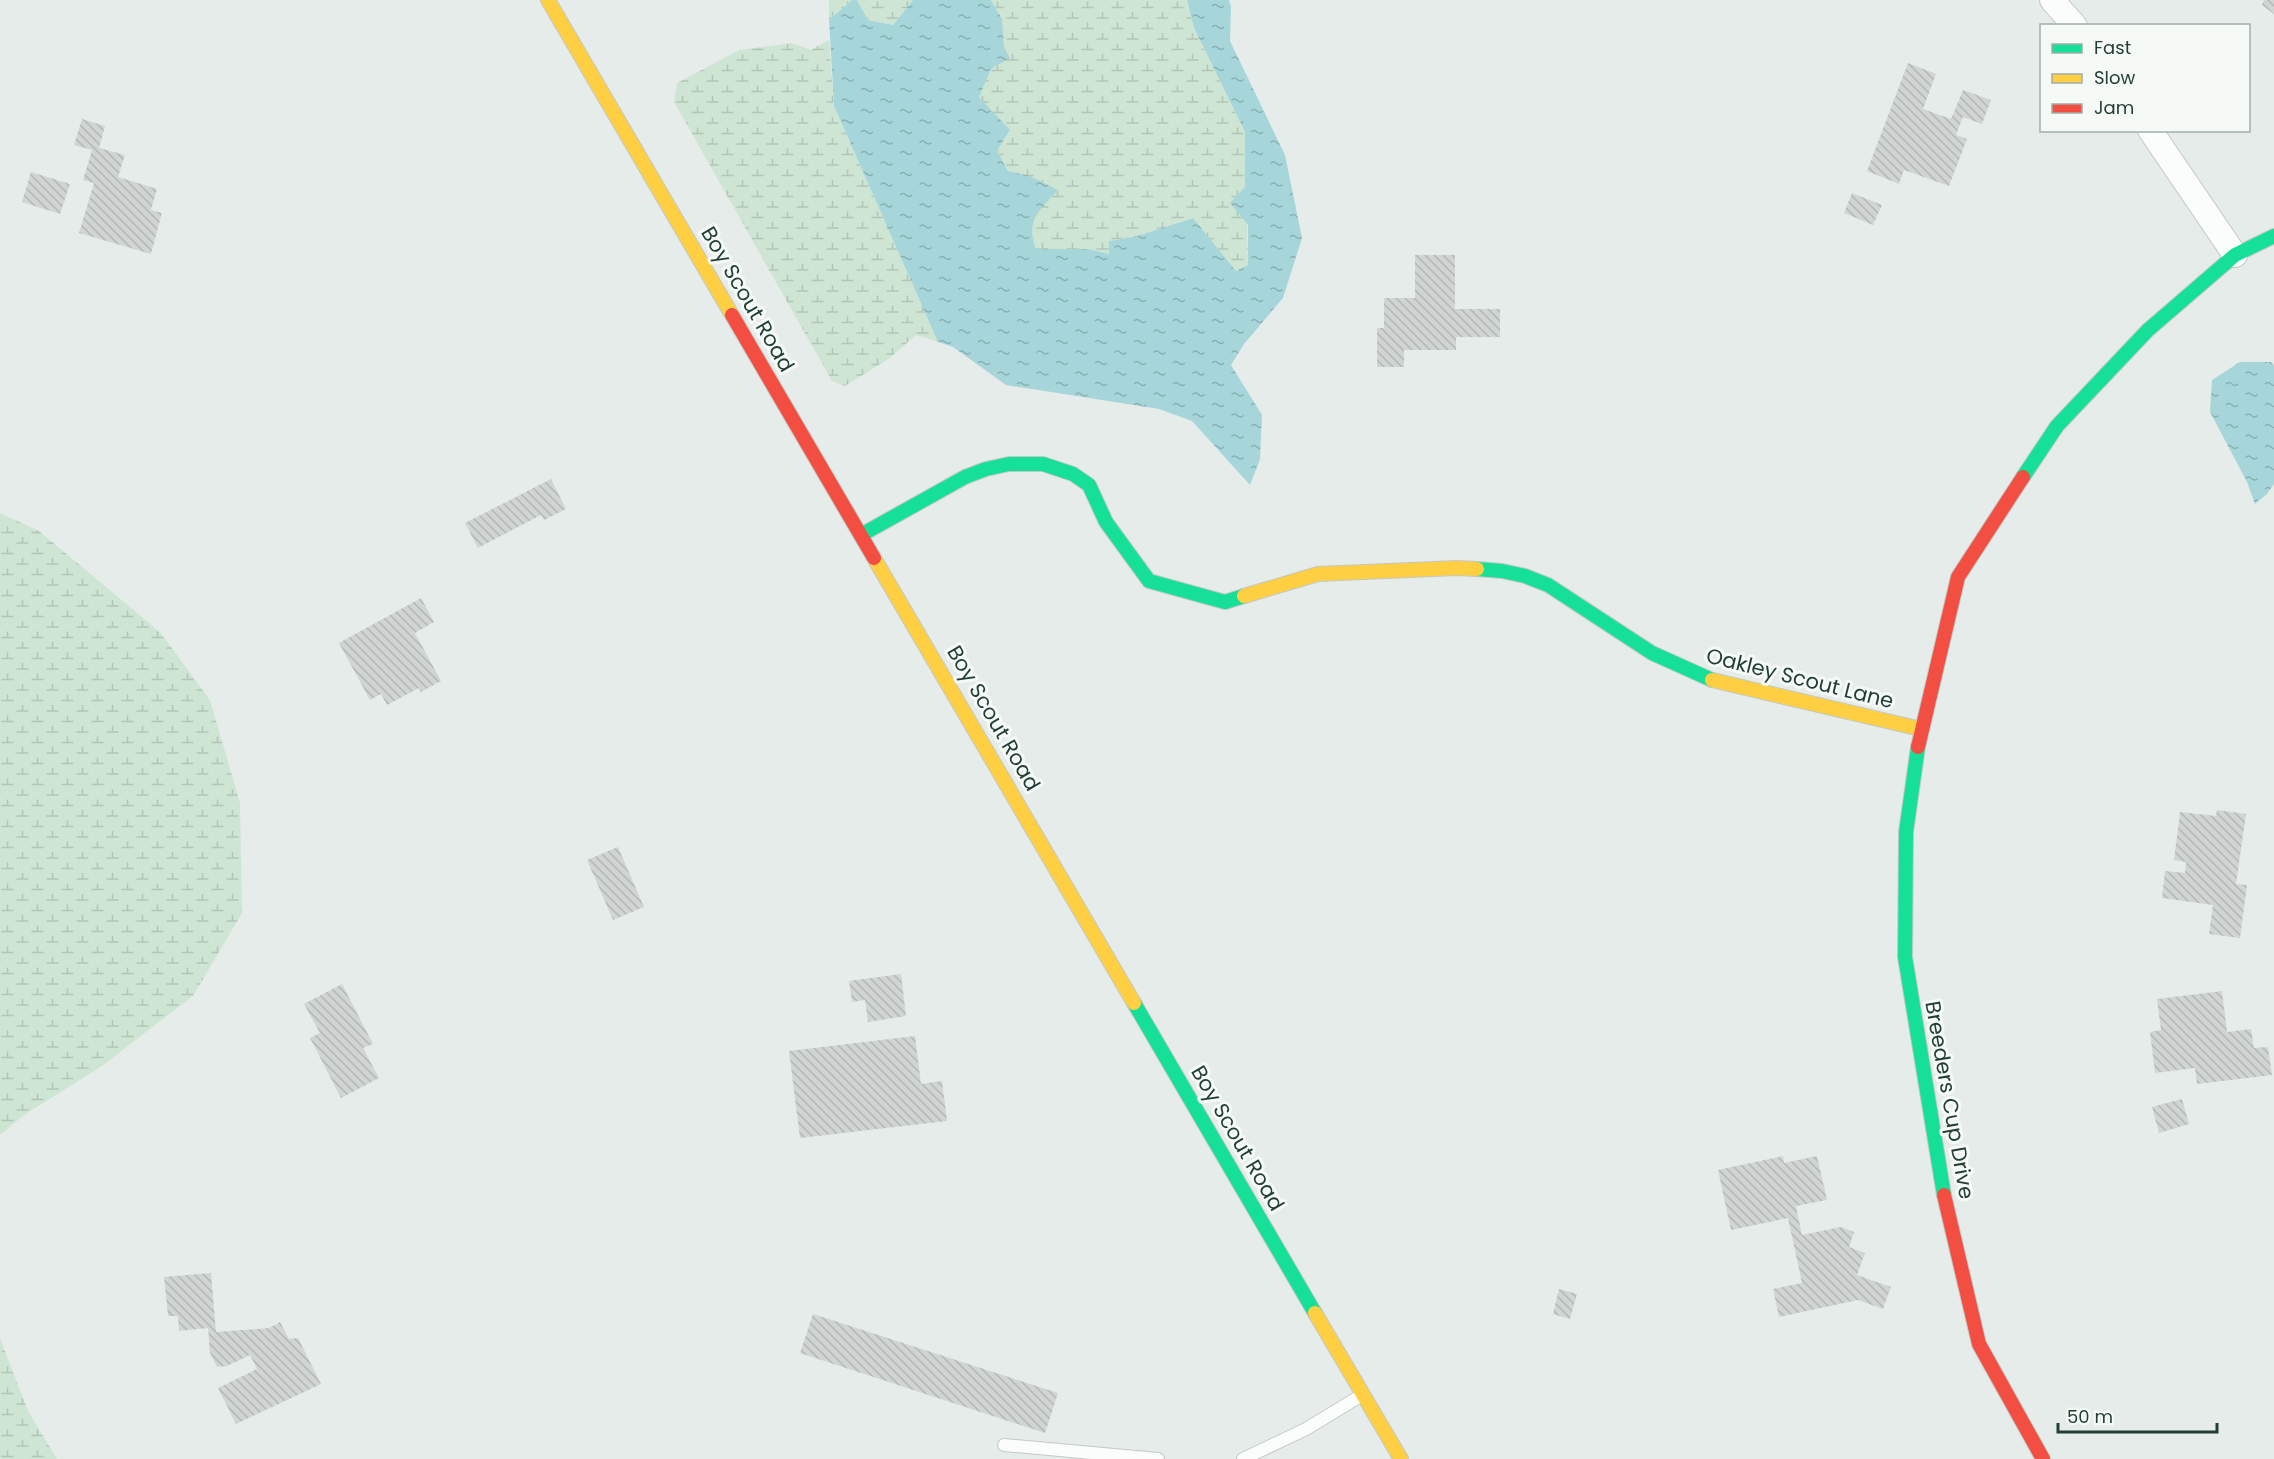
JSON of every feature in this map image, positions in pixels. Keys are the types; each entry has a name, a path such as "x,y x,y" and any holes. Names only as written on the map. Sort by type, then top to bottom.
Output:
{"street":[{"name":"Boy Scout Road","path":"548,0 1401,1459"},
{"path":"2052,0 2073,24"},
{"path":"2151,132 2235,255"},
{"path":"1921,729 1958,577 2056,426 2148,330 2235,255 2274,236"},
{"name":"Oakley Scout Lane","path":"861,535 965,477 986,469 1010,465 1043,464 1073,474 1089,485 1106,522 1149,581 1225,602 1318,574 1457,568 1502,571 1525,576 1548,585 1652,653 1704,677 1720,683 1921,729"},
{"name":"Breeders Cup Drive","path":"1921,729 1906,832 1905,957 1940,1179 1979,1344 2043,1459"}],"lane":[{"path":"1243,1459 1306,1430 1364,1395"},
{"path":"1004,1445 1158,1459"}],"green space":[{"path":"829,0 852,0 829,20"},
{"path":"857,0 913,0 893,25 868,20"},
{"path":"991,0 1187,0 1194,28 1245,132 1248,266 1236,271 1192,218 1137,236 1109,241 1109,254 1089,249 1036,249 1033,223 1040,210 1058,190 1008,171 997,151 1007,136 979,97 991,69 1010,58 1004,47 1002,19"},
{"path":"829,40 834,106 938,342 916,335 890,358 845,386 832,381 674,102 677,83 739,50 792,43 811,50"},
{"path":"0,513 39,531 160,632 210,700 240,803 242,913 193,996 102,1066 24,1115 0,1135"},
{"path":"0,1338 28,1411 57,1459 0,1459"}],"water":[{"path":"852,0 857,0 868,20 893,25 913,0 991,0 1002,19 1004,47 1010,58 991,69 979,97 1010,130 997,151 1008,171 1030,176 1058,190 1040,210 1033,223 1033,239 1036,249 1089,249 1109,254 1109,241 1137,236 1193,218 1236,271 1248,265 1248,225 1230,203 1245,187 1245,132 1194,28 1187,0 1229,0 1231,6 1230,41 1285,155 1302,238 1283,298 1244,344 1231,365 1262,415 1260,459 1250,485 1192,421 1159,409 1006,385 953,347 938,342 834,106 829,20"},
{"path":"2240,362 2271,362 2274,366 2274,484 2267,494 2255,504 2247,482 2210,412 2212,380"}],"building":[{"path":"2264,0 2274,0 2274,14 2262,5"},
{"path":"1908,63 1936,74 1923,109 1951,119 1963,90 1991,100 1982,124 1963,117 1956,135 1967,139 1949,186 1904,170 1899,184 1867,171"},
{"path":"82,119 105,126 99,148 125,155 118,177 157,189 151,210 162,213 151,254 79,233 94,183 83,180 92,150 74,145"},
{"path":"31,172 70,184 60,214 22,202"},
{"path":"1852,193 1882,205 1873,225 1844,213"},
{"path":"1415,255 1455,255 1455,309 1500,309 1500,337 1456,337 1456,350 1404,350 1404,367 1377,367 1377,328 1384,328 1384,298 1415,298"},
{"path":"551,479 566,509 544,520 541,515 478,548 465,523"},
{"path":"421,598 434,622 415,633 441,681 421,692 419,688 387,705 381,694 370,700 339,643"},
{"path":"2217,810 2246,814 2236,884 2247,885 2240,938 2209,934 2213,905 2162,898 2165,871 2185,873 2186,862 2174,860 2180,812 2216,816"},
{"path":"618,847 644,907 613,920 587,860"},
{"path":"901,974 906,1016 868,1022 865,1000 852,1002 849,981"},
{"path":"342,984 373,1044 363,1048 379,1078 341,1098 310,1038 320,1033 304,1004"},
{"path":"2222,991 2227,1032 2251,1029 2254,1048 2268,1047 2272,1075 2197,1084 2195,1068 2155,1073 2150,1032 2161,1030 2157,999"},
{"path":"915,1036 921,1084 942,1081 947,1121 800,1138 789,1051"},
{"path":"2182,1099 2189,1124 2159,1133 2152,1107"},
{"path":"1783,1156 1784,1163 1817,1156 1827,1200 1796,1206 1802,1235 1841,1227 1854,1232 1849,1247 1865,1253 1857,1275 1891,1287 1883,1309 1858,1300 1779,1317 1773,1289 1802,1283 1788,1218 1731,1230 1718,1170"},
{"path":"211,1273 216,1332 269,1328 280,1322 289,1339 298,1338 321,1384 236,1424 218,1388 257,1369 250,1355 227,1366 217,1367 210,1353 208,1328 179,1331 178,1316 168,1316 164,1277"},
{"path":"1559,1289 1577,1294 1570,1319 1553,1314"},
{"path":"813,1314 1058,1393 1045,1433 800,1353"}],"traffic: fast":[{"path":"2023,477 2057,426 2148,330 2235,255 2274,236"},
{"path":"861,535 965,477 1009,464 1043,464 1073,474 1089,485 1106,522 1149,581 1225,602 1244,596"},
{"path":"1477,569 1525,576 1548,585 1652,653 1712,680"},
{"path":"1918,747 1906,832 1905,957 1944,1195"},
{"path":"1134,1003 1315,1313"}],"traffic: slow":[{"path":"548,0 732,315"},
{"path":"874,558 1134,1003"},
{"path":"1244,596 1318,574 1477,569"},
{"path":"1712,680 1921,729"},
{"path":"1315,1313 1401,1459"}],"traffic: jam":[{"path":"732,315 874,558"},
{"path":"1918,747 1958,577 2023,477"},
{"path":"1944,1195 1979,1344 2043,1459"}]}
